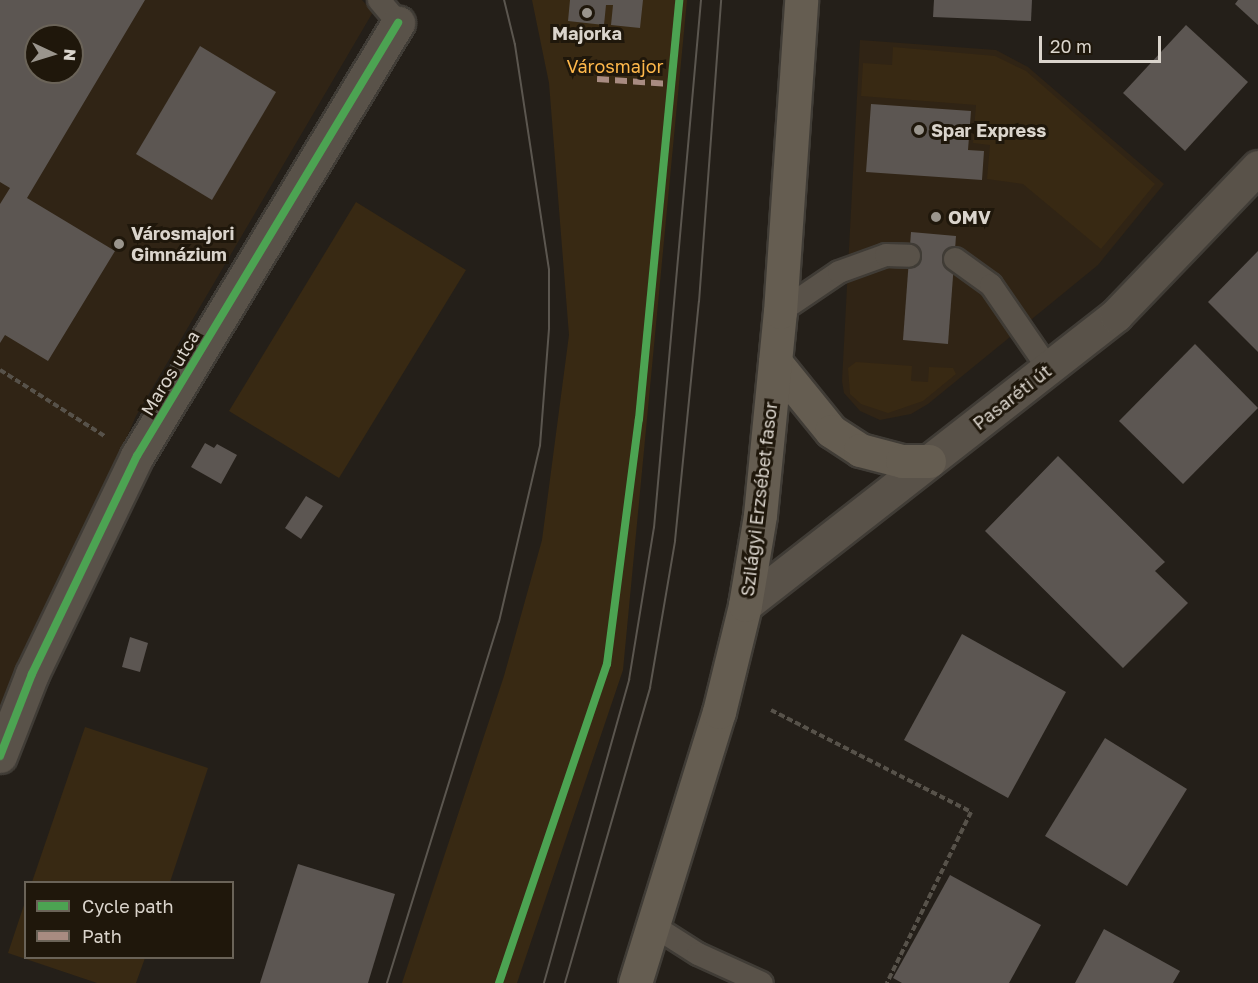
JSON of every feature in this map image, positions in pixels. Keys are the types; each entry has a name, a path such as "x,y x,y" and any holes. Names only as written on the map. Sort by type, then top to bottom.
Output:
{"main road":[{"name":"Szilágyi Erzsébet fasor","path":"635,983 719,712 746,605 760,515 780,312 801,0"},
{"path":"775,362 831,431 860,450 902,461 929,461"}],"street":[{"name":"Maros utca","path":"0,756 32,674 137,456 389,12"},
{"name":"Pasaréti út","path":"746,605 785,570 1116,315 1258,166"}],"lane":[{"path":"780,312 839,272 885,255 909,256"},
{"path":"954,260 991,285 1048,368"},
{"path":"654,926 698,954 762,983"}],"path":[{"path":"0,370 137,456"},
{"path":"771,710 971,812 887,983"}],"shaded area":[{"name":"Városmajori Gimnázium","path":"0,0 362,0 373,12 136,416 0,731"},
{"path":"860,40 996,50 1028,67 1164,184 1098,265 928,404 911,414 880,420 860,411 844,393 842,381"}],"green space":[{"name":"Városmajor","path":"532,0 687,0 623,670 517,983 402,983 504,676 542,540 569,335 549,83"},
{"path":"893,47 995,56 1026,71 1155,184 1101,249 1023,184 987,179 990,145 973,143 976,105 861,96 863,63 892,65"},
{"path":"356,202 466,270 339,478 229,411"},
{"path":"856,362 912,366 911,381 928,382 929,367 953,368 956,374 923,401 888,413 861,404 850,394 848,368"},
{"path":"85,727 208,768 170,881 32,881"},
{"path":"24,905 24,958 8,953"},
{"path":"26,959 145,959 136,983 97,983"}],"building":[{"path":"0,0 145,0 27,198 115,251 48,361 5,335 0,343 0,204 10,188 0,182"},
{"path":"570,0 643,0 640,28 611,25 613,5 606,5 604,25 568,21"},
{"path":"934,0 1032,0 1031,21 933,17"},
{"path":"1238,0 1258,0 1258,25 1235,4"},
{"path":"1186,25 1248,82 1185,151 1123,93"},
{"path":"200,46 276,92 212,200 136,154"},
{"name":"Spar Express","path":"871,104 971,111 968,150 984,151 982,180 866,172"},
{"path":"911,232 956,236 948,344 903,340"},
{"path":"1258,251 1258,352 1208,302"},
{"path":"1195,344 1258,408 1183,484 1119,421"},
{"path":"205,443 214,448 217,444 237,455 221,484 191,467"},
{"path":"1058,456 1165,562 1155,571 1188,603 1123,668 985,531"},
{"path":"306,496 323,506 301,539 285,528"},
{"path":"962,634 1066,692 1008,798 904,740"},
{"path":"130,637 148,643 140,672 122,667"},
{"path":"1105,738 1187,789 1127,886 1045,836"},
{"path":"298,864 395,894 368,983 260,983"},
{"path":"950,875 1041,925 1009,983 902,983 893,978"},
{"path":"1104,929 1180,971 1173,983 1075,983"}],"tram line":[{"path":"387,983 499,622 540,446 549,328 549,270 515,45 504,0"},
{"path":"544,983 629,680 654,528 701,0"},
{"path":"565,983 650,688 675,541 699,302 721,0"}],"marked path":[{"path":"597,79 670,84"}],"cycle path":[{"path":"499,983 607,664 639,419 679,0"},
{"path":"0,756 32,674 137,456 398,23"}],"place":[{"name":"Majorka","path":"587,13"},
{"name":"Spar Express","path":"919,130"},
{"name":"OMV","path":"936,217"},
{"name":"Városmajori Gimnázium","path":"119,244"}]}
